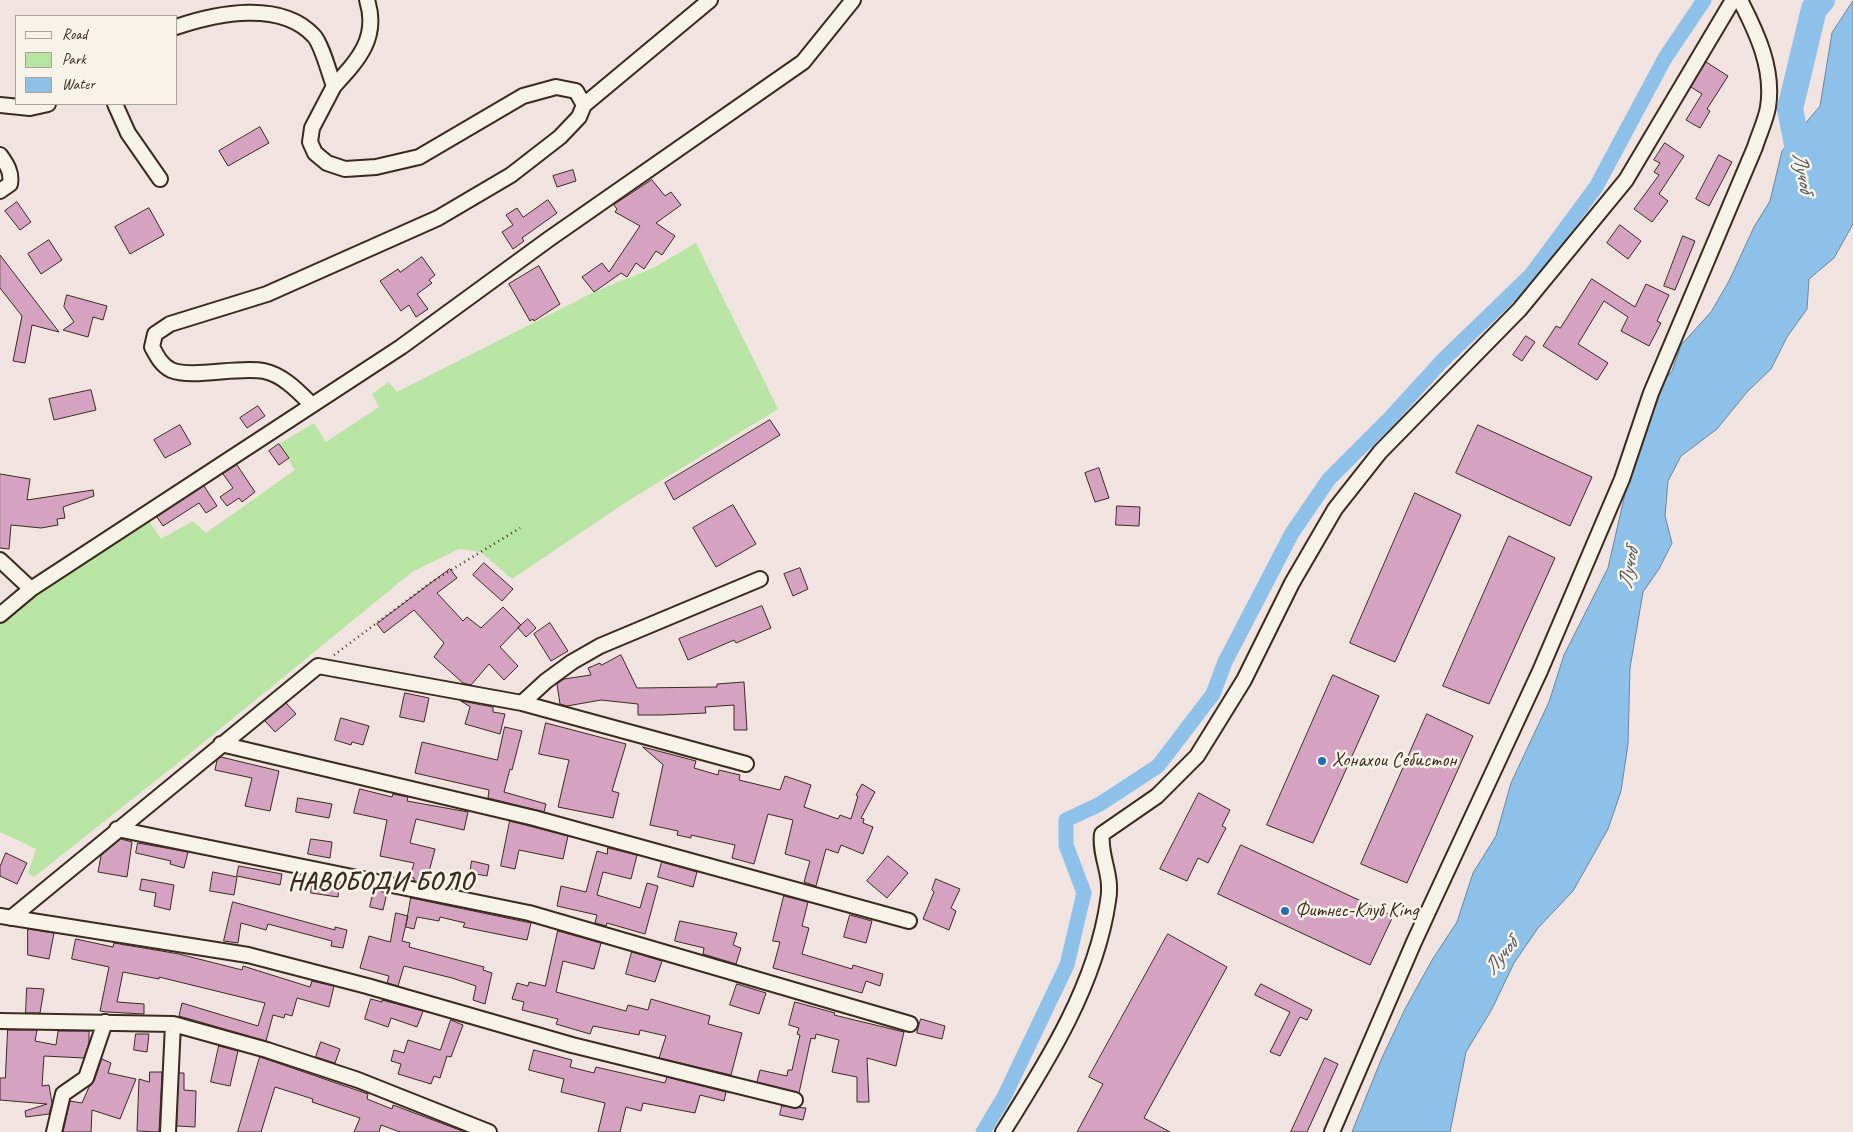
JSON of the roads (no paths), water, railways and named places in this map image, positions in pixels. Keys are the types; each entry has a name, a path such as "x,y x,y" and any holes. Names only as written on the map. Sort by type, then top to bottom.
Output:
{"street":[{"path":"367,0 371,30 360,58 334,86 312,128 310,142 315,153 327,163 345,169 376,167 418,157 523,96 556,87 576,91 584,105"},
{"path":"311,404 291,384 266,371 235,369 193,372 172,370 159,361 152,346 155,334 170,324 267,294 438,218 511,175 560,137 579,117 584,105 710,0"},
{"path":"0,615 31,589 311,404 401,347 550,239 803,62 853,0"},
{"path":"1003,1132 1036,1080 1082,991 1105,921 1109,900 1110,880 1100,845 1102,834 1157,796 1197,756 1244,680 1292,583 1335,509 1380,452 1520,309 1626,180 1733,0"},
{"path":"1332,1132 1414,942 1544,662 1622,480 1651,393 1755,148 1768,108 1770,78 1756,32 1740,0"},
{"path":"178,26 245,11 287,16 314,36 334,86"},
{"path":"0,105 30,108 44,105"},
{"path":"115,105 128,133 160,179"},
{"path":"0,156 9,168 11,177 10,184 0,191"},
{"path":"0,560 31,589"},
{"path":"522,703 565,666 600,646 760,579"},
{"path":"6,917 118,830 318,666 522,703 746,764"},
{"path":"221,744 534,818 909,921"},
{"path":"118,830 529,913 910,1024"},
{"path":"6,917 248,955 367,986 572,1045 795,1100"},
{"path":"0,1021 173,1024 267,1050 358,1080 489,1132"},
{"path":"54,1132 63,1094 86,1078 105,1022"},
{"path":"168,1132 173,1024"}],"water":[{"path":"1853,1 1853,224 1834,258 1809,279 1807,309 1787,337 1771,369 1747,392 1717,429 1681,456 1668,481 1665,516 1672,543 1659,569 1643,592 1630,668 1628,744 1621,791 1608,829 1573,891 1538,928 1514,963 1492,1009 1466,1052 1450,1132 1352,1132 1381,1060 1405,1009 1432,960 1457,922 1473,873 1496,836 1511,783 1549,702 1564,655 1608,568 1633,459 1652,395 1672,371 1681,345 1711,312 1729,281 1754,227 1770,201 1782,151 1820,106 1832,33"}],"waterway":[{"path":"983,1132 1004,1097 1067,965 1084,893 1066,845 1066,820 1100,804 1158,766 1213,694 1225,662 1292,533 1329,479 1389,419 1443,360 1531,275 1596,187 1665,58 1704,0"},
{"name":"Лучоб","path":"1802,170 1790,109 1814,9 1822,0"}],"place":[{"name":"Хонахои Себистон","path":"1322,761"},
{"name":"Фитнес-Клуб King","path":"1285,911"}],"district":[{"name":"НАВОБОДИ БОЛО","path":"381,882"}]}
